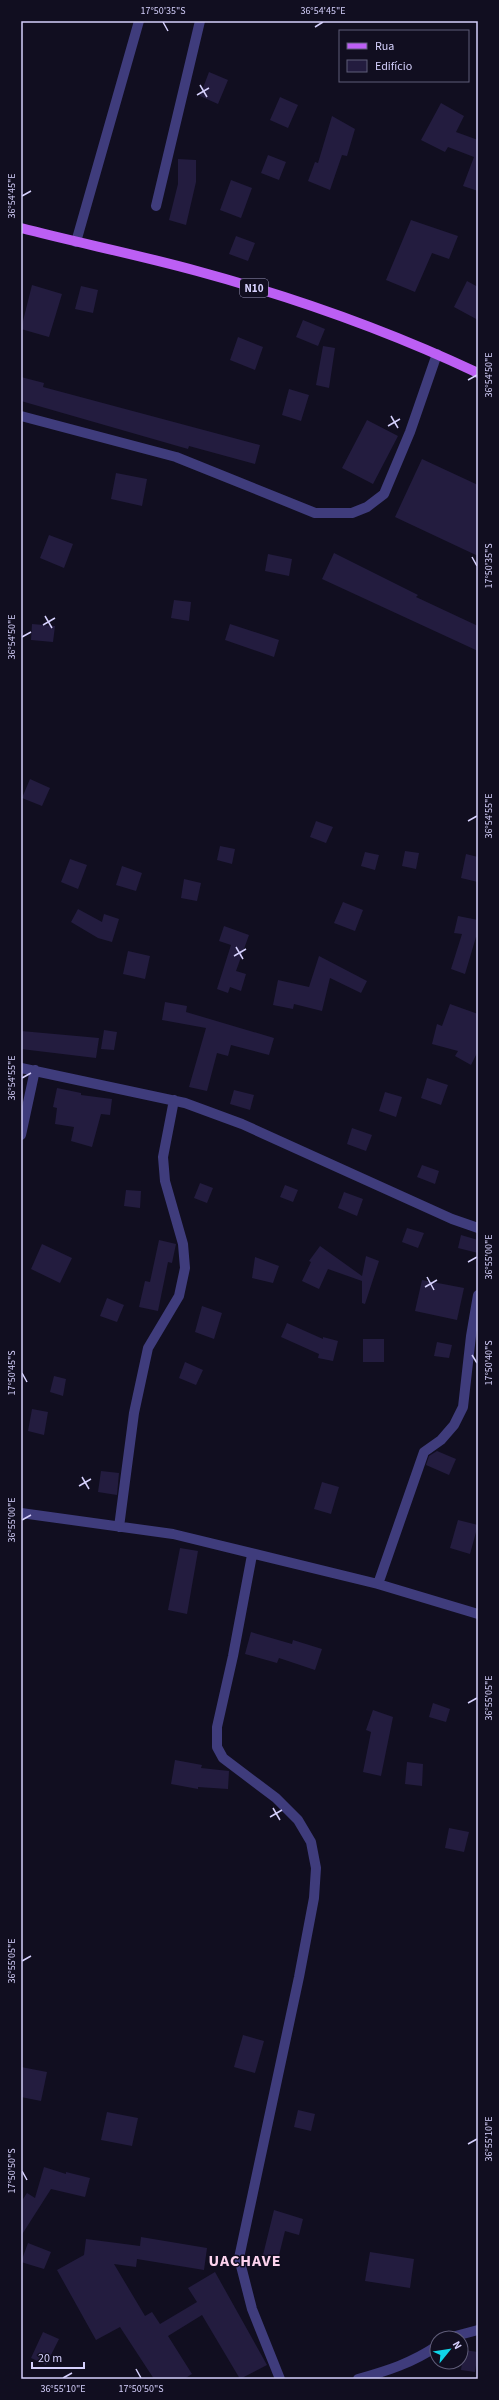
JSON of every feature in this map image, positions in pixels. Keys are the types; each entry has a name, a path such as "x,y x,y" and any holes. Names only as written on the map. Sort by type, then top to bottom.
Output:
{"main road":[{"name":"N10","path":"21,228 197,271 292,300 437,354 478,373"}],"street":[{"path":"76,242 139,21"},
{"path":"156,206 200,21"},
{"path":"21,416 176,457 315,513 352,513 367,507 384,494 410,432 437,354"},
{"path":"21,1068 174,1100 242,1124 452,1219 478,1228"},
{"path":"21,1135 35,1070"},
{"path":"120,1527 134,1413 148,1348 179,1296 185,1268 183,1244 165,1181 163,1157 174,1100"},
{"path":"378,1584 424,1452 441,1440 454,1424 463,1407 470,1336 478,1296"},
{"path":"21,1513 173,1534 252,1555 378,1584 478,1614"},
{"path":"252,1555 233,1656 217,1727 217,1747 223,1758 276,1798 298,1820 311,1842 316,1868 314,1898 305,1945 239,2258 252,2309 280,2379"},
{"path":"358,2379 390,2371 416,2359 429,2351"}],"building":[{"path":"209,72 228,80 218,104 200,96"},
{"path":"280,97 298,105 288,128 270,120"},
{"path":"441,103 464,116 456,132 478,140 478,191 463,186 474,157 448,147 445,152 421,140"},
{"path":"332,116 355,129 347,156 342,155 330,190 308,181 315,162 318,163"},
{"path":"268,155 286,162 279,180 261,173"},
{"path":"178,159 196,160 196,182 186,225 169,220 178,184"},
{"path":"231,180 252,188 241,218 220,210"},
{"path":"411,220 458,236 449,259 432,253 415,292 386,280"},
{"path":"236,236 255,243 248,261 229,254"},
{"path":"467,281 478,287 478,320 454,307"},
{"path":"32,285 62,294 49,337 21,329"},
{"path":"81,286 98,290 93,313 75,309"},
{"path":"303,320 325,329 318,346 296,337"},
{"path":"238,337 263,347 255,370 230,360"},
{"path":"323,346 335,348 329,388 316,385"},
{"path":"21,377 44,383 43,387 260,445 255,464 189,446 188,449 21,401"},
{"path":"289,389 309,395 301,421 282,415"},
{"path":"367,420 398,436 373,484 342,468"},
{"path":"422,459 478,485 478,556 395,517"},
{"path":"116,473 147,479 142,506 111,499"},
{"path":"49,535 73,544 64,568 40,558"},
{"path":"334,553 418,595 416,597 478,626 478,651 322,579"},
{"path":"268,554 292,559 289,576 265,571"},
{"path":"174,600 191,602 189,621 171,618"},
{"path":"32,624 55,626 53,642 31,640"},
{"path":"230,624 279,640 274,657 225,640"},
{"path":"30,779 50,788 42,806 22,798"},
{"path":"316,821 333,827 326,843 310,837"},
{"path":"220,846 235,849 232,864 217,860"},
{"path":"405,851 419,853 416,869 402,866"},
{"path":"365,852 379,855 375,870 361,866"},
{"path":"466,854 478,857 478,882 461,878"},
{"path":"70,859 87,865 78,889 61,882"},
{"path":"122,866 142,873 136,891 116,885"},
{"path":"184,879 201,883 197,901 181,898"},
{"path":"343,902 363,910 355,931 334,923"},
{"path":"78,909 102,922 104,914 119,919 112,942 98,938 71,922"},
{"path":"458,916 478,920 478,938 476,937 465,974 451,969 462,934 454,933"},
{"path":"224,926 249,935 236,971 246,974 241,991 230,987 228,993 217,989 231,945 219,941"},
{"path":"128,951 150,956 145,979 123,974"},
{"path":"319,956 367,981 361,993 330,978 322,1011 294,1004 293,1009 273,1005 278,980 309,987"},
{"path":"165,1002 187,1006 186,1012 274,1038 269,1055 231,1045 228,1056 217,1053 207,1091 189,1087 206,1028 162,1020"},
{"path":"450,1004 478,1014 478,1051 471,1065 455,1056 458,1051 432,1044 437,1024 442,1026"},
{"path":"104,1030 117,1032 114,1050 101,1049"},
{"path":"21,1031 99,1038 96,1058 21,1049"},
{"path":"427,1078 448,1085 441,1105 421,1098"},
{"path":"57,1088 81,1093 81,1095 112,1099 110,1115 101,1114 92,1147 71,1141 74,1127 55,1124 57,1108 53,1107"},
{"path":"234,1090 254,1095 250,1110 230,1104"},
{"path":"385,1092 402,1097 396,1117 379,1111"},
{"path":"352,1128 372,1135 366,1151 347,1144"},
{"path":"422,1165 439,1171 435,1184 417,1177"},
{"path":"200,1183 213,1188 207,1203 194,1198"},
{"path":"285,1185 298,1190 293,1202 280,1197"},
{"path":"126,1190 141,1191 140,1208 124,1206"},
{"path":"344,1192 363,1199 357,1216 338,1208"},
{"path":"407,1228 424,1233 418,1248 402,1242"},
{"path":"461,1235 478,1240 478,1253 458,1248"},
{"path":"159,1240 176,1244 172,1263 168,1262 158,1311 139,1307 145,1281 150,1282"},
{"path":"42,1244 72,1258 60,1283 31,1269"},
{"path":"320,1246 362,1276 366,1256 379,1261 365,1304 362,1303 362,1281 328,1269 319,1289 302,1281 311,1262 309,1261"},
{"path":"255,1257 279,1266 273,1283 252,1278"},
{"path":"422,1280 464,1288 457,1320 415,1311"},
{"path":"107,1298 124,1305 117,1322 100,1316"},
{"path":"202,1306 222,1313 214,1339 195,1332"},
{"path":"287,1323 323,1339 323,1337 338,1341 333,1361 318,1358 319,1354 281,1337"},
{"path":"363,1339 384,1339 384,1362 363,1362"},
{"path":"437,1342 452,1345 449,1358 434,1356"},
{"path":"185,1362 203,1370 196,1385 179,1378"},
{"path":"54,1376 66,1379 63,1396 50,1392"},
{"path":"32,1409 48,1412 44,1435 28,1431"},
{"path":"437,1451 456,1459 449,1475 426,1465 429,1456"},
{"path":"101,1471 119,1473 117,1495 98,1492"},
{"path":"322,1482 339,1487 331,1514 314,1509"},
{"path":"458,1520 478,1525 470,1554 450,1548"},
{"path":"180,1548 198,1551 187,1614 168,1610"},
{"path":"251,1632 292,1644 293,1640 322,1649 315,1670 279,1658 277,1663 245,1654"},
{"path":"433,1703 450,1709 446,1722 429,1717"},
{"path":"373,1710 393,1717 381,1776 363,1772 371,1732 366,1730"},
{"path":"175,1760 202,1765 201,1768 229,1771 228,1789 198,1787 198,1789 171,1784"},
{"path":"407,1762 423,1764 422,1786 405,1784"},
{"path":"449,1828 469,1832 464,1852 445,1848"},
{"path":"243,2035 264,2041 255,2073 234,2067"},
{"path":"21,2067 47,2072 41,2101 21,2097"},
{"path":"298,2110 315,2114 311,2131 294,2127"},
{"path":"107,2112 138,2118 132,2146 101,2140"},
{"path":"44,2167 66,2174 66,2172 90,2178 85,2197 51,2189 21,2236 21,2202 27,2193 35,2198"},
{"path":"274,2210 303,2219 299,2235 285,2231 278,2259 263,2255"},
{"path":"141,2237 207,2248 204,2270 137,2259 136,2267 114,2264 145,2316 152,2312 160,2324 197,2302 188,2288 215,2272 267,2365 240,2379 202,2315 168,2336 192,2374 184,2379 154,2379 120,2327 96,2340 57,2270 84,2255 86,2239 140,2246"},
{"path":"28,2243 51,2252 44,2269 21,2262"},
{"path":"370,2252 414,2259 410,2288 365,2281"},
{"path":"43,2332 59,2339 46,2365 31,2358"},
{"path":"469,2351 478,2352 475,2372 461,2370 469,2370"}],"district":[{"name":"UACHAVE","path":"245,2261"}]}
